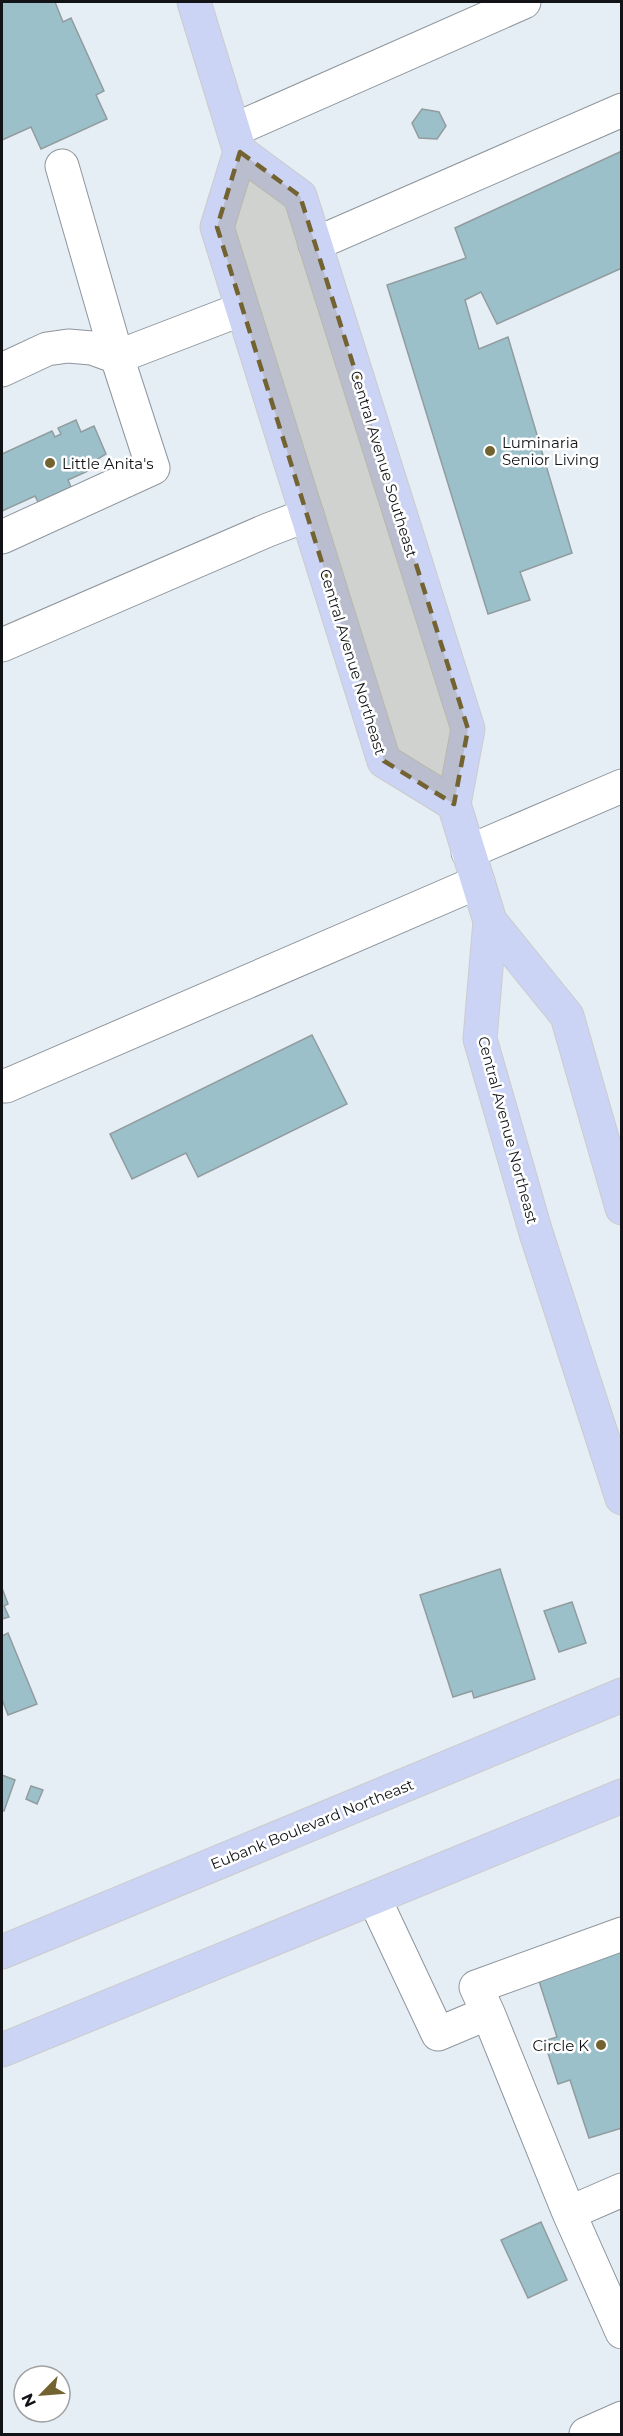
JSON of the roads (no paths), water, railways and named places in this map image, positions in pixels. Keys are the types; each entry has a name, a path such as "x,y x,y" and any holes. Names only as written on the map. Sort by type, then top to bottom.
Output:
{"main road":[{"path":"194,2 237,141"},
{"name":"Central Avenue Southeast","path":"237,141 300,196 468,729 454,804"},
{"name":"Central Avenue Northeast","path":"237,141 217,227 384,761 454,804 490,921 480,1040 537,1233 621,1498"},
{"path":"490,921 567,1016 621,1208"},
{"name":"Eubank Boulevard Northeast","path":"2,1952 621,1695"},
{"path":"2,2050 621,1796"}],"street":[{"path":"237,141 524,2"},
{"path":"315,244 621,110"},
{"path":"2,537 153,468 117,357 62,166"},
{"path":"2,370 47,349 68,346 92,348 117,357 242,309"},
{"path":"2,645 307,515"},
{"path":"2,1085 6,1086 473,867 621,786"},
{"path":"374,1898 438,2034 488,2013"},
{"path":"621,1934 476,1987 569,2213 621,2332"},
{"path":"569,2213 621,2190"},
{"path":"586,2434 621,2418"}],"place":[{"name":"Luminaria Senior Living","path":"490,451"},
{"name":"Little Anita's","path":"50,463"},
{"name":"Circle K","path":"601,2045"}]}
